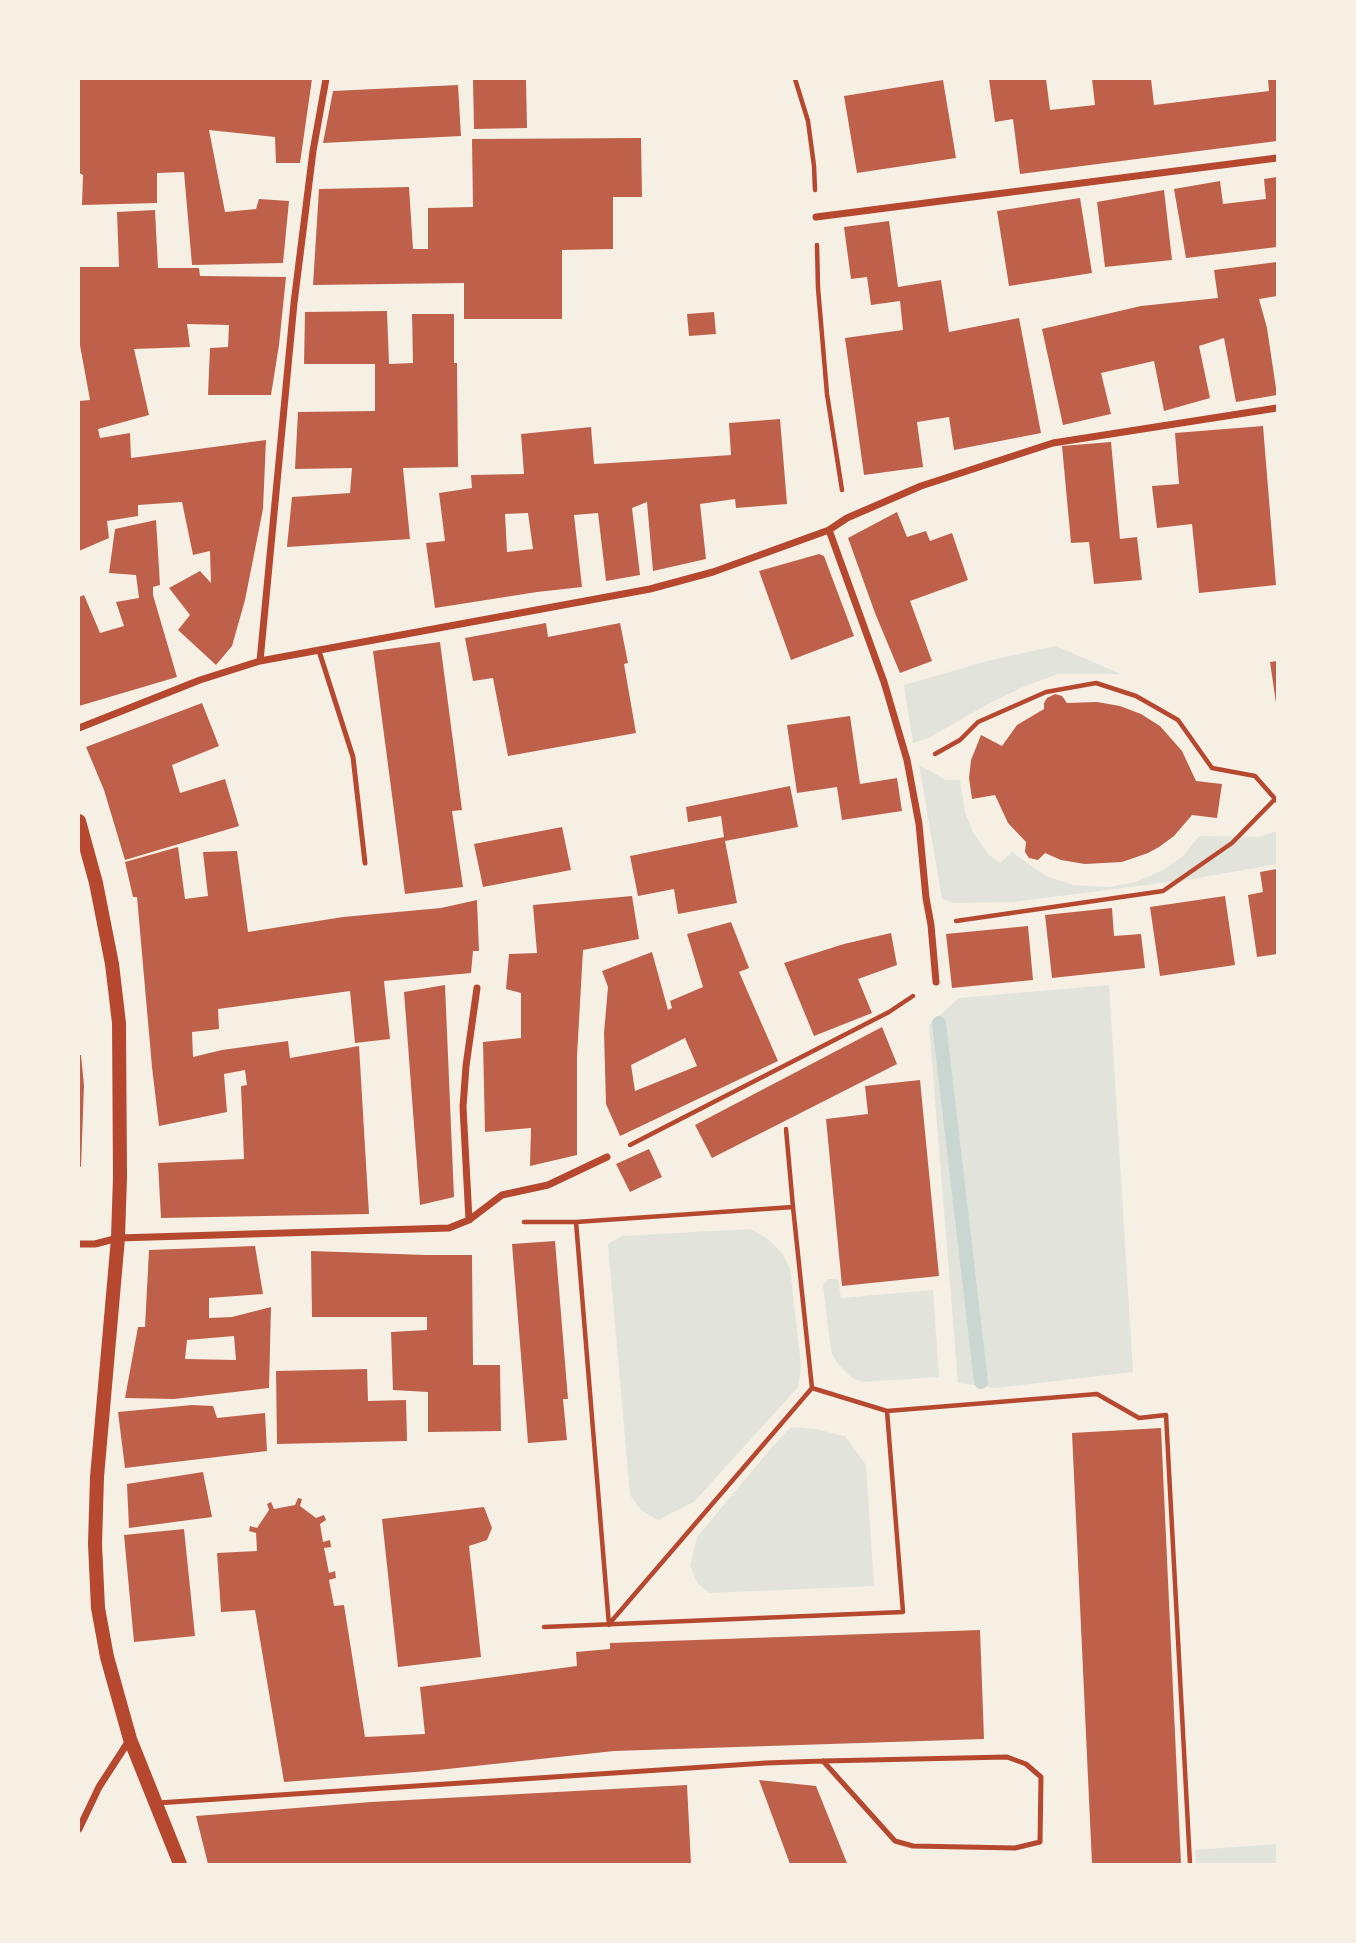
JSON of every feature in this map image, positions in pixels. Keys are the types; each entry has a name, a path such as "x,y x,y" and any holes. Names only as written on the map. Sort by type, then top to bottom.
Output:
{"main road":[{"path":"79,821 96,883 112,964 118,1023 121,1154 118,1238 97,1477 95,1544 98,1608 104,1644 130,1739 180,1864"}],"street":[{"path":"260,660 293,303 313,151 326,79"},
{"path":"816,216 1277,158"},
{"path":"79,728 200,680 260,660 650,589 713,572 829,530 846,518 921,486 1053,443 1277,408"},
{"path":"829,530 884,682 907,760 915,802 936,982"},
{"path":"469,1220 463,1107 477,988"},
{"path":"79,1244 95,1244 118,1238 449,1228 469,1220 502,1195 548,1185 607,1157"},
{"path":"79,1829 99,1787 130,1739"}],"lane":[{"path":"319,651 353,757 365,863"},
{"path":"157,1803 766,1763 823,1761 1007,1757 1026,1764 1041,1777 1040,1842 1015,1849 913,1846 895,1841 823,1761"}],"path":[{"path":"795,79 808,121 814,166 818,288 827,394 846,518"},
{"path":"907,760 928,757 960,740 978,722 1046,692 1096,683 1136,696 1178,720 1212,768 1255,776 1276,800 1232,842 1163,891 931,925"},
{"path":"607,1157 889,1012 936,982"},
{"path":"608,1625 812,1388 786,1129"},
{"path":"523,1222 576,1222 793,1206"},
{"path":"576,1222 608,1625"},
{"path":"812,1388 887,1411 1097,1394 1139,1418 1166,1415 1190,1864"},
{"path":"544,1627 903,1612 887,1411"}],"shaded area":[{"path":"1056,646 1121,674 1058,674 1021,688 929,738 913,743 904,685 991,660"},
{"path":"919,765 946,780 960,780 965,812 974,834 989,855 1000,863 1012,852 1046,876 1073,885 1108,887 1136,882 1165,869 1183,856 1199,836 1258,837 1277,831 1277,864 1193,879 1013,902 954,903 942,899"},
{"path":"1109,985 1133,1372 996,1388 958,1383 929,1025 959,998"},
{"path":"750,1229 768,1239 782,1253 790,1268 801,1365 798,1387 694,1502 658,1520 641,1510 630,1495 608,1244 622,1236"},
{"path":"828,1279 838,1279 841,1298 933,1290 939,1377 863,1382 852,1378 831,1352 823,1285"},
{"path":"791,1427 845,1436 866,1465 874,1586 710,1593 698,1584 690,1566 697,1537"},
{"path":"1277,1844 1277,1864 1196,1864 1195,1850"}],"building":[{"path":"79,79 312,79 300,163 276,163 275,137 209,130 225,212 256,209 259,199 289,201 283,263 192,265 184,172 157,173 157,203 82,205 83,175 79,173"},
{"path":"473,79 526,79 527,128 474,129"},
{"path":"989,79 1046,79 1050,110 1095,105 1092,79 1151,79 1154,105 1269,91 1268,79 1277,79 1277,141 1020,174 1013,119 995,122"},
{"path":"943,80 956,158 857,173 844,96"},
{"path":"458,85 461,136 323,143 333,91"},
{"path":"641,138 642,197 613,197 613,249 562,250 562,319 464,319 464,283 313,285 319,189 409,187 413,249 428,249 428,208 473,207 472,139"},
{"path":"1277,177 1277,247 1186,258 1174,189 1220,181 1223,204 1266,199 1264,179"},
{"path":"1164,190 1172,260 1105,267 1097,202"},
{"path":"1080,198 1092,273 1009,286 997,211"},
{"path":"155,210 158,268 199,268 200,276 286,277 271,395 208,395 210,348 228,347 229,325 187,324 190,347 134,349 149,415 98,429 100,438 130,433 131,458 266,440 263,509 245,600 232,646 216,665 178,630 190,615 169,588 200,571 211,583 210,551 193,555 182,502 138,505 138,516 107,521 109,538 79,551 79,401 90,400 79,340 79,267 119,267 117,212"},
{"path":"889,221 898,287 941,280 949,332 1019,318 1041,433 954,450 949,417 917,422 923,467 864,475 845,338 903,330 900,301 871,305 867,277 851,279 844,227"},
{"path":"1277,262 1277,296 1259,299 1267,328 1277,395 1236,402 1224,338 1199,346 1210,398 1164,411 1154,361 1101,373 1111,414 1063,425 1042,329 1141,306 1218,298 1214,270"},
{"path":"387,311 389,364 413,363 412,314 454,314 458,467 403,468 410,539 287,547 292,497 350,493 352,468 295,469 298,412 375,411 375,364 304,364 305,312"},
{"path":"714,312 716,334 689,336 687,314"},
{"path":"780,419 787,504 736,508 735,499 700,504 706,559 653,571 647,502 632,508 640,575 606,581 598,513 574,515 582,587 435,608 426,543 445,541 439,493 472,488 471,475 524,474 521,434 591,427 594,464 731,455 729,423","holes":["528,513 533,549 507,552 505,514"]},
{"path":"1263,426 1276,585 1199,593 1192,524 1157,528 1152,486 1179,484 1175,433"},
{"path":"1111,442 1120,539 1137,537 1142,580 1094,584 1089,542 1071,543 1062,446"},
{"path":"897,512 907,537 926,531 930,541 952,533 968,580 910,601 932,661 900,673 848,538"},
{"path":"156,520 160,585 153,587 153,595 177,677 79,706 79,597 84,595 100,633 124,626 116,602 139,598 136,575 109,573 115,529"},
{"path":"819,554 824,556 854,636 791,660 759,571"},
{"path":"546,623 548,637 620,623 628,663 624,664 636,733 508,756 493,678 473,681 465,638"},
{"path":"440,642 462,810 452,811 463,887 405,894 373,651"},
{"path":"1277,661 1277,703 1276,703 1270,662"},
{"path":"1055,694 1062,696 1067,703 1097,702 1120,706 1141,714 1160,726 1182,751 1196,781 1222,784 1217,818 1192,815 1174,836 1159,847 1122,862 1085,864 1061,860 1045,853 1038,860 1029,858 1025,852 1026,842 1008,823 995,795 972,799 969,778 971,760 981,735 1002,746 1017,725 1044,709 1047,698"},
{"path":"202,703 219,746 172,765 180,793 225,779 239,826 125,860 104,790 86,747"},
{"path":"850,716 860,784 897,778 902,811 842,820 837,787 797,793 787,725"},
{"path":"790,786 798,827 725,841 737,903 678,914 674,889 638,896 630,856 724,837 721,816 688,822 686,807"},
{"path":"562,827 571,870 483,887 474,844"},
{"path":"178,847 185,899 208,896 203,852 237,851 248,932 343,917 441,908 477,900 479,951 473,951 471,973 384,981 390,1039 355,1043 350,991 218,1009 219,1029 192,1032 193,1057 288,1041 290,1058 359,1046 369,1214 161,1218 158,1163 244,1159 241,1086 247,1085 245,1070 224,1074 227,1112 159,1126 137,897 133,897 125,862"},
{"path":"1277,869 1277,954 1257,957 1248,895 1263,892 1260,872"},
{"path":"632,896 639,939 583,950 577,1056 577,1155 530,1166 531,1128 485,1132 483,1042 521,1038 521,993 506,989 509,954 537,953 533,905"},
{"path":"1225,896 1235,965 1160,976 1150,907"},
{"path":"1112,908 1114,936 1141,934 1145,968 1052,978 1045,915"},
{"path":"731,922 749,968 739,972 778,1061 620,1136 606,1104 604,1033 608,987 602,971 652,952 668,1010 672,1008 670,1001 703,987 687,934","holes":["685,1038 697,1066 635,1091 631,1065"]},
{"path":"1028,926 1033,980 952,988 946,934"},
{"path":"891,933 897,965 858,979 872,1013 814,1036 784,963"},
{"path":"445,985 454,1197 420,1205 404,992"},
{"path":"882,1027 897,1064 712,1158 695,1125"},
{"path":"79,1055 84,1085 81,1167 79,1166"},
{"path":"920,1080 939,1276 842,1286 826,1119 868,1114 865,1086"},
{"path":"649,1149 662,1177 630,1192 616,1164"},
{"path":"555,1241 568,1399 563,1399 567,1440 528,1443 512,1244"},
{"path":"255,1246 263,1294 209,1298 209,1318 232,1317 271,1307 269,1388 174,1399 125,1398 138,1327 145,1327 149,1250","holes":["234,1336 236,1360 185,1359 187,1340"]},
{"path":"311,1251 472,1255 473,1365 500,1365 501,1431 428,1432 428,1392 393,1390 391,1332 427,1330 427,1317 312,1317"},
{"path":"367,1369 368,1401 406,1400 407,1441 277,1444 276,1371"},
{"path":"192,1405 213,1406 217,1418 265,1413 267,1451 125,1468 118,1412"},
{"path":"1161,1428 1181,1864 1092,1864 1072,1433"},
{"path":"203,1472 212,1517 129,1528 127,1484"},
{"path":"298,1498 302,1499 300,1506 316,1518 324,1515 326,1520 320,1524 323,1542 330,1540 331,1547 324,1548 329,1573 335,1571 336,1578 329,1580 334,1606 344,1605 365,1737 425,1734 420,1687 577,1666 576,1652 610,1649 610,1643 980,1630 984,1739 614,1751 429,1771 284,1782 255,1610 221,1612 217,1553 257,1551 256,1533 249,1531 250,1526 257,1528 269,1510 267,1504 271,1502 274,1509 295,1505"},
{"path":"484,1507 492,1528 487,1540 469,1546 481,1657 398,1667 382,1519"},
{"path":"184,1529 195,1636 134,1642 124,1535"},
{"path":"759,1780 816,1786 847,1863 790,1864"},
{"path":"687,1785 691,1864 208,1864 196,1816 371,1802"}],"waterway":[{"path":"939,1023 981,1382"}]}
